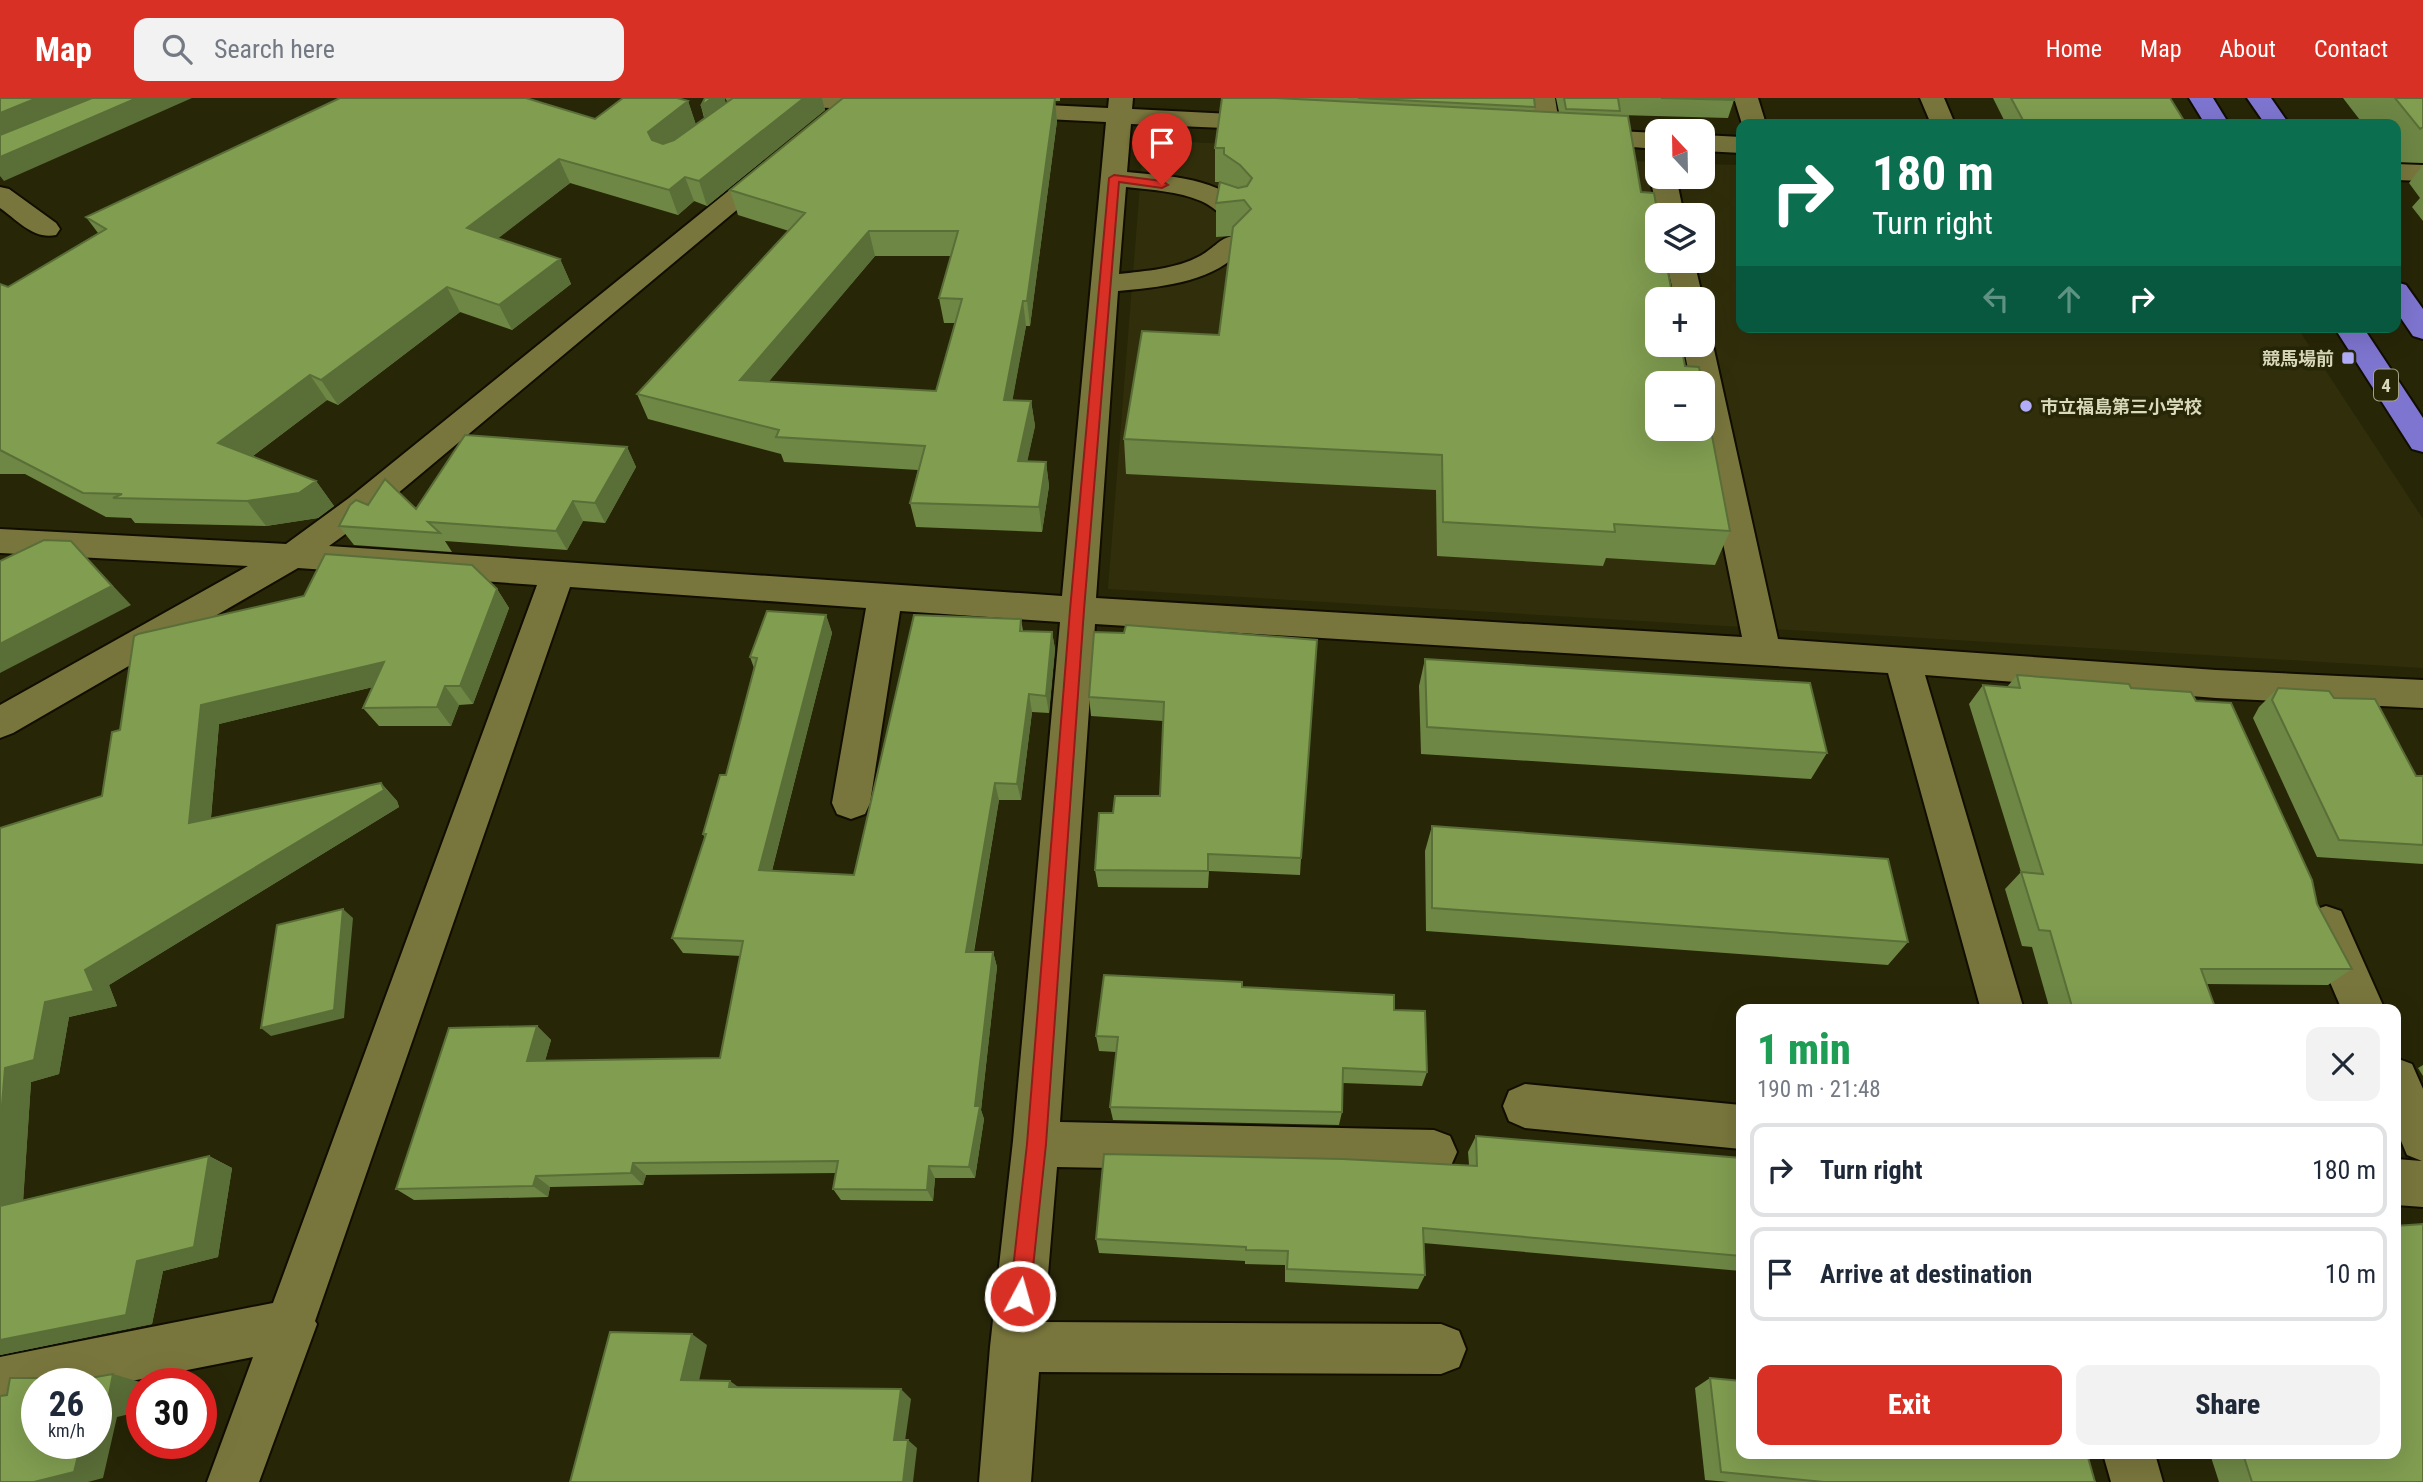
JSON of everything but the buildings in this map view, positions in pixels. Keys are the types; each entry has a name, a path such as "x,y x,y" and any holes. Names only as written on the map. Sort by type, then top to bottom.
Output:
{"highway":[{"path":"2201,98 2214,119"},
{"path":"2259,98 2274,119"},
{"path":"2401,299 2423,330"},
{"name":"4","path":"2352,333 2423,442"}],"street":[{"path":"737,98 857,100 911,104"},
{"path":"1543,98 1548,136"},
{"path":"1746,98 1752,119"},
{"path":"1932,98 1941,119"},
{"path":"722,121 752,99"},
{"path":"824,126 857,100"},
{"path":"1005,1482 1015,1347 1036,1144 1077,610 1120,107"},
{"path":"980,108 1120,107 1299,124"},
{"path":"1520,134 1645,143"},
{"path":"1715,144 1736,145"},
{"path":"0,723 293,556 361,506 793,151"},
{"path":"2401,172 2423,173"},
{"path":"1114,178 1186,188 1221,201 1235,213"},
{"path":"0,195 46,229"},
{"path":"1105,284 1157,279 1202,264 1227,252 1233,243"},
{"path":"1701,357 1763,652"},
{"path":"0,541 293,556 1077,610 1902,660 2216,684 2423,694"},
{"path":"233,1482 292,1324 558,574"},
{"path":"851,803 886,596"},
{"path":"1902,660 2001,1004"},
{"path":"2216,684 2233,721"},
{"path":"2313,897 2361,1004"},
{"path":"2401,1090 2423,1139"},
{"path":"1525,1106 1736,1127"},
{"path":"1036,1144 1434,1152"},
{"path":"2401,1182 2423,1184"},
{"path":"0,1382 292,1324"},
{"path":"1015,1347 1441,1349"},
{"path":"2130,1459 2137,1482"}],"shaded area":[{"name":"市立福島第三小学校","path":"1162,141 1645,161 1645,189 1715,189 1715,164 1736,165 1736,333 2301,333 2423,519 2423,668 1108,589 1143,148"}],"place":[{"name":"競馬場前","path":"2348,358"},
{"name":"市立福島第三小学校","path":"2026,406"}],"route":[{"path":"1020,1296 1036,1144 1077,610 1114,178 1162,185"}]}
